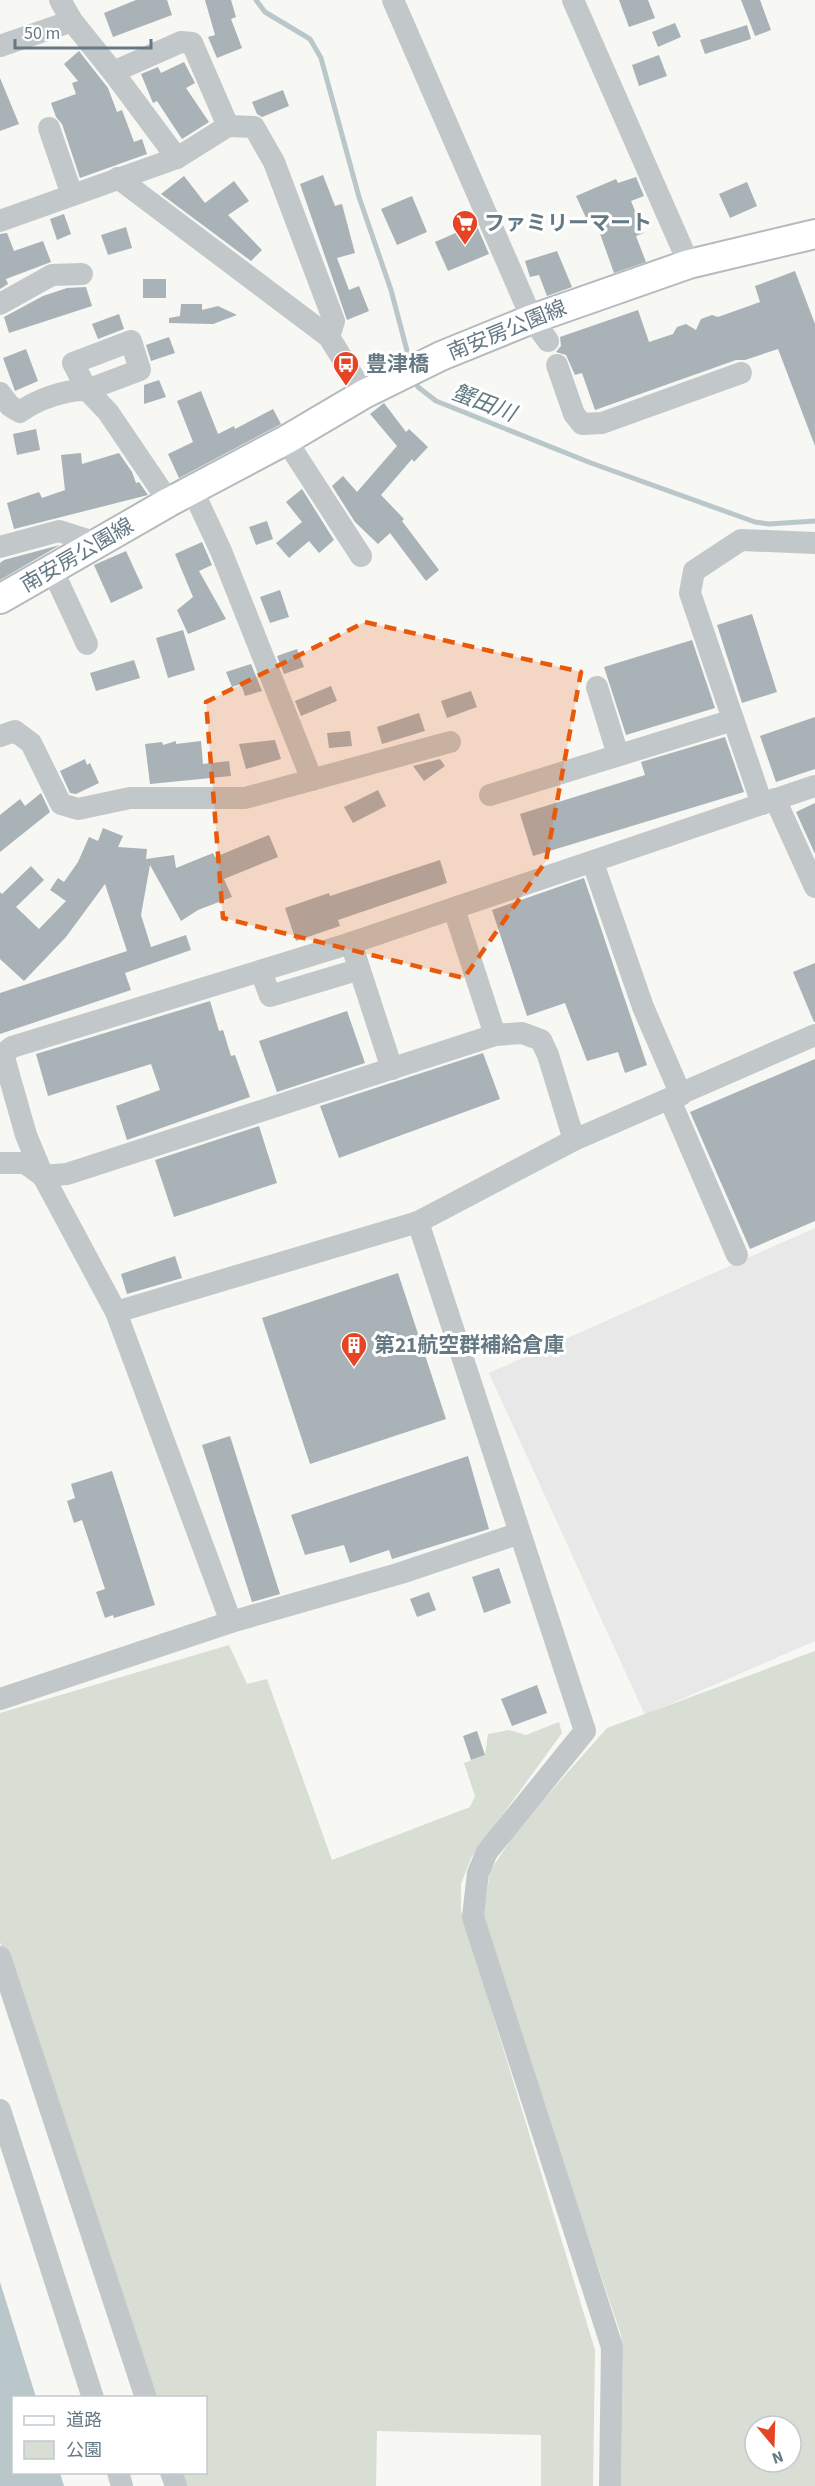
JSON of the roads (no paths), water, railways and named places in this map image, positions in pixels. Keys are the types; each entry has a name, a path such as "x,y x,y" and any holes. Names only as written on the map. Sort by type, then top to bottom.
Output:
{"main road":[{"name":"南安房公園線","path":"0,599 180,495 286,440 364,394 409,371 540,330 689,264 815,234"}],"street":[{"path":"60,0 72,21 177,158"},
{"path":"393,0 540,330"},
{"path":"573,0 689,264"},
{"path":"0,46 72,21"},
{"path":"113,72 181,42 192,43 228,126"},
{"path":"0,221 177,158 228,126 254,128 274,162 334,321 329,337"},
{"path":"49,128 72,195"},
{"path":"118,178 329,337 364,394"},
{"path":"0,304 52,275 82,274"},
{"path":"557,365 574,414 582,424 602,423 741,373"},
{"path":"0,393 10,406 20,412 30,404 78,389 87,390 180,495 221,551 312,780"},
{"path":"286,440 361,556"},
{"path":"0,547 59,531 97,543"},
{"path":"815,543 741,540 694,571 690,593 733,720 769,802 815,887"},
{"path":"52,569 87,644"},
{"path":"597,687 618,755"},
{"path":"490,795 733,720"},
{"path":"0,736 15,731 31,743 61,804 78,809 130,798 245,798 450,742"},
{"path":"231,1622 116,1312 43,1176 26,1135 3,1054 12,1047 351,943 815,786"},
{"path":"593,863 675,1097 737,1255"},
{"path":"454,909 495,1035"},
{"path":"351,943 392,1069"},
{"path":"261,971 270,996 347,973"},
{"path":"0,1163 25,1163 43,1176 67,1174 495,1035 522,1033 541,1040 548,1055 574,1140"},
{"path":"116,1312 418,1222 574,1140 815,1035"},
{"path":"418,1222 585,1731 488,1852 478,1873 473,1917 612,2347 610,2486"},
{"path":"0,1699 231,1622 401,1573 520,1533"},
{"path":"0,1957 146,2396"},
{"path":"0,2110 93,2396"}],"waterway":[{"name":"蟹田川","path":"256,0 265,12 310,39 321,58 359,197 391,290 410,362"},
{"name":"蟹田川","path":"415,379 418,387 436,401 591,463 755,522 769,524 815,521"}],"place":[{"name":"ファミリーマート","path":"465,246"},
{"name":"豊津橋","path":"346,387"},
{"name":"第21航空群補給倉庫","path":"354,1368"}]}
